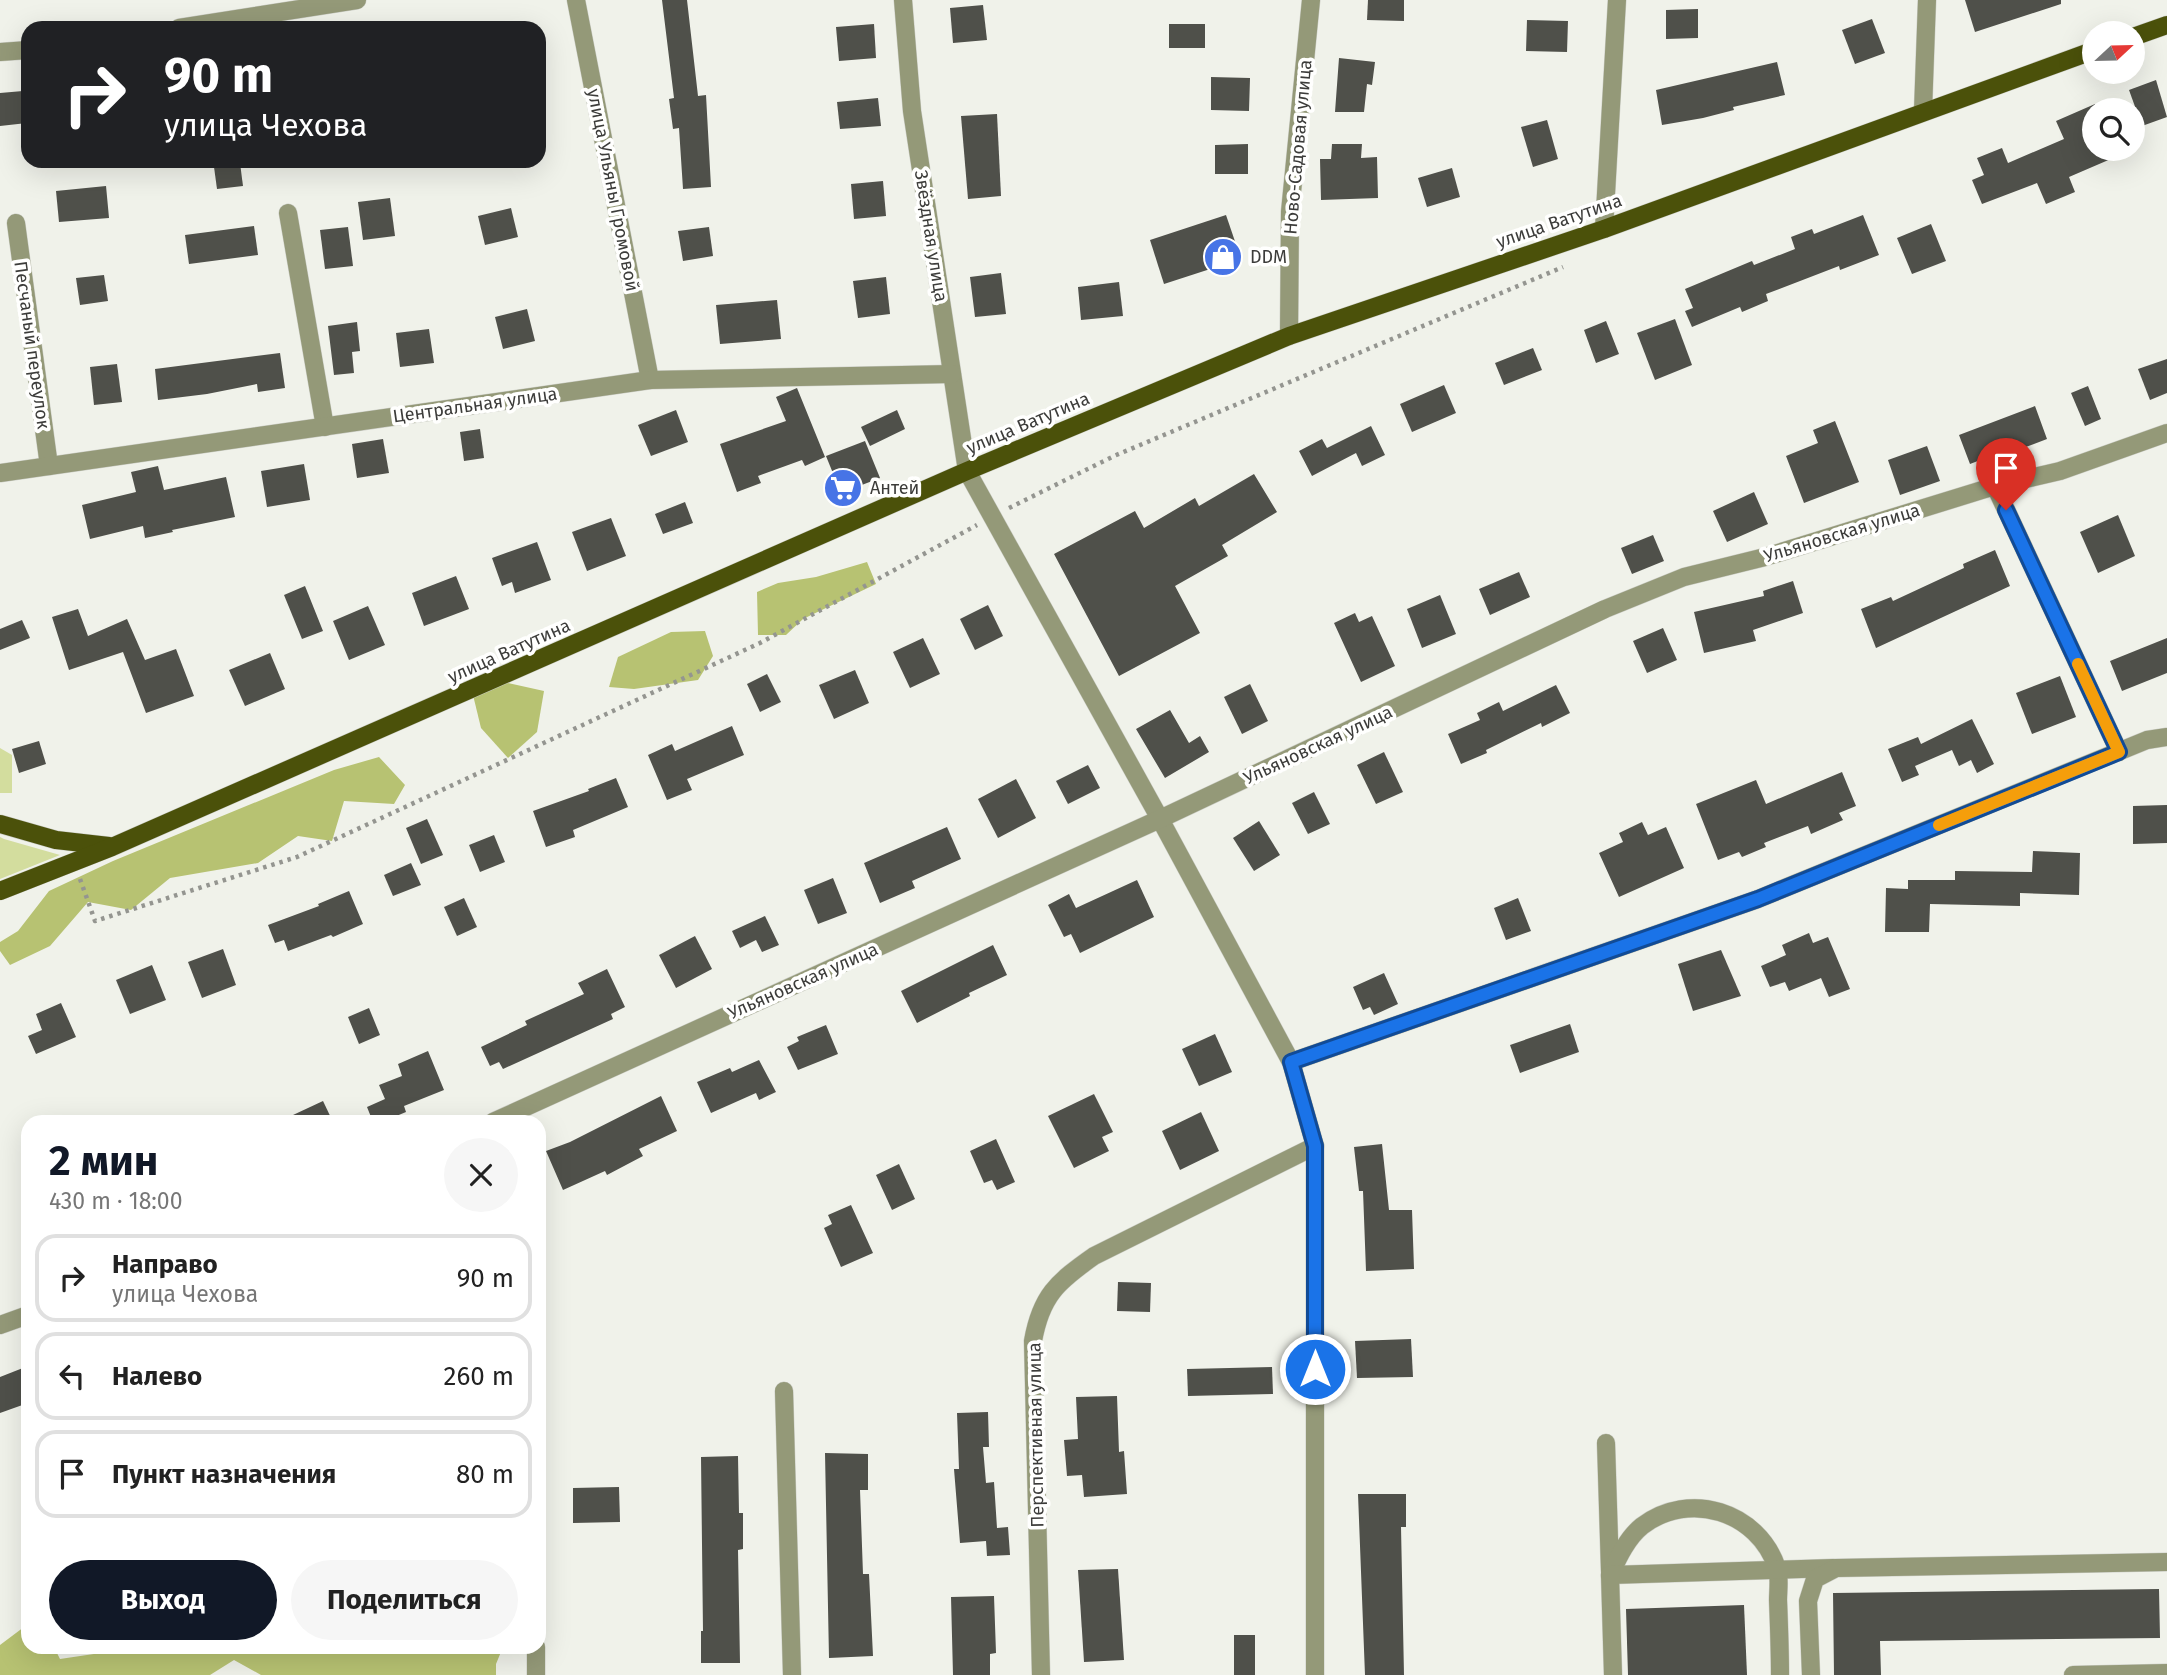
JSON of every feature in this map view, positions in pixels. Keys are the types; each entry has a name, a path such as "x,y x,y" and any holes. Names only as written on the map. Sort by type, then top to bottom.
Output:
{"main road":[{"path":"2146,32 2167,25"},
{"name":"улица Ватутина","path":"0,891 112,847 967,471 1289,336 1604,229 2082,55"},
{"path":"0,824 56,840 112,847"}],"street":[{"path":"224,21 357,0"},
{"name":"улица Ульяны Громовой","path":"576,0 650,380"},
{"name":"Звёздная улица","path":"902,0 912,111 967,471"},
{"name":"Ново-Садовая улица","path":"1289,336 1290,212 1311,0"},
{"path":"1604,229 1617,0"},
{"path":"1923,111 1927,0"},
{"path":"0,52 21,50"},
{"path":"288,213 325,427"},
{"name":"Песчаный переулок","path":"16,223 48,466"},
{"name":"Центральная улица","path":"0,473 650,380 952,374"},
{"name":"Ульяновская улица","path":"508,1115 1160,819 1605,609 1684,577 1765,557 1995,486 2060,471 2167,433"},
{"path":"967,471 1291,1062 1315,1146 1315,1675"},
{"path":"1995,486 2119,752"},
{"path":"1291,1062 1758,899 2147,740 2167,737"},
{"name":"Перспективная улица","path":"1041,1675 1033,1341 1037,1318 1046,1299 1069,1274 1094,1256 1315,1146"},
{"path":"0,1325 21,1318"},
{"path":"784,1391 792,1675"},
{"path":"1606,1443 1613,1675"},
{"path":"1610,1575 1623,1548 1640,1527 1664,1513 1691,1507 1718,1511 1743,1523 1762,1543 1777,1569 1780,1675"},
{"path":"1610,1575 1777,1569 2167,1562"},
{"path":"1811,1675 1808,1601 1815,1580 1836,1568"},
{"path":"536,1654 537,1675"},
{"path":"2073,1675 2167,1673"}],"path":[{"path":"74,862 95,921 297,857 760,643 993,517 1114,456 1563,266"}],"green space":[{"path":"867,562 876,584 803,619 786,635 758,635 757,592 778,583 816,577"},
{"path":"705,631 713,656 698,680 634,689 609,687 618,657 671,632"},
{"path":"499,681 544,691 537,732 508,758 481,728 473,695"},
{"path":"0,748 12,755 12,793 0,793"},
{"path":"379,757 405,785 394,804 344,801 332,841 298,836 258,863 170,878 131,910 88,902 50,946 10,965 0,951 0,942 18,931 49,891 113,861 334,770"},
{"path":"0,837 4,839 60,855 0,879"},
{"path":"21,1629 21,1654 58,1654 60,1659 94,1654 500,1654 496,1664 496,1675 261,1675 234,1660 210,1675 0,1675 0,1645"}],"building":[{"path":"662,0 687,0 698,96 706,95 711,187 683,189 679,128 673,129 669,99 674,98"},
{"path":"1368,0 1404,0 1404,21 1367,20"},
{"path":"1965,0 2061,0 2061,4 1975,32"},
{"path":"983,5 987,40 953,43 950,8"},
{"path":"1698,9 1698,38 1666,39 1666,10"},
{"path":"1872,19 1885,53 1855,64 1842,30"},
{"path":"1527,20 1568,21 1567,52 1526,51"},
{"path":"874,24 876,58 839,61 836,27"},
{"path":"1169,24 1205,24 1205,48 1169,48"},
{"path":"1339,58 1375,62 1372,85 1367,84 1364,112 1335,112"},
{"path":"1777,62 1785,95 1733,107 1734,110 1703,118 1662,125 1656,90"},
{"path":"1211,77 1250,78 1249,111 1211,110"},
{"path":"2156,80 2167,117 2145,125 2145,98 2132,98 2129,90"},
{"path":"21,91 21,124 0,126 0,93"},
{"path":"878,98 881,126 840,129 837,102"},
{"path":"2082,110 2082,161 2106,161 2069,177 2075,192 2046,204 2037,183 1982,204 1972,180 1984,175 1977,158 2002,148 2008,163 2064,139 2056,121"},
{"path":"997,114 1001,196 968,199 961,116"},
{"path":"1547,120 1558,159 1533,167 1521,127"},
{"path":"1248,144 1248,174 1215,174 1215,145"},
{"path":"1332,144 1362,144 1361,158 1377,157 1378,198 1321,200 1320,159 1331,159"},
{"path":"214,168 241,168 243,186 217,189"},
{"path":"1452,168 1460,197 1427,207 1418,178"},
{"path":"883,181 886,216 854,219 851,184"},
{"path":"106,186 109,218 59,222 56,191"},
{"path":"390,198 395,236 363,240 358,202"},
{"path":"511,208 518,237 485,245 478,216"},
{"path":"1226,215 1241,259 1164,284 1150,240"},
{"path":"1863,215 1879,255 1840,270 1839,266 1766,294 1768,301 1742,312 1740,307 1692,327 1685,311 1693,308 1685,289 1752,261 1754,265 1795,249 1791,237 1812,229 1814,234"},
{"path":"1931,224 1946,261 1912,274 1897,238"},
{"path":"254,226 258,255 189,264 185,235"},
{"path":"348,227 353,266 325,269 320,230"},
{"path":"709,227 713,256 683,261 678,231"},
{"path":"1001,273 1006,314 975,317 970,277"},
{"path":"104,275 108,301 80,305 76,278"},
{"path":"886,277 890,314 858,318 853,281"},
{"path":"1119,282 1123,316 1081,320 1078,287"},
{"path":"777,300 781,339 720,344 716,305"},
{"path":"527,309 535,341 503,349 495,317"},
{"path":"1675,319 1692,365 1655,380 1637,333"},
{"path":"1606,321 1619,354 1596,363 1584,330"},
{"path":"357,322 360,351 352,352 354,373 334,375 328,326"},
{"path":"429,329 434,363 400,367 396,333"},
{"path":"1533,348 1542,370 1504,385 1495,363"},
{"path":"280,353 285,388 258,392 257,384 158,400 155,369"},
{"path":"2167,359 2167,393 2150,400 2138,369"},
{"path":"117,364 122,402 94,405 90,367"},
{"path":"1444,385 1456,413 1412,432 1400,404"},
{"path":"2088,386 2101,419 2085,426 2071,393"},
{"path":"797,388 825,457 805,466 802,460 758,476 761,483 737,492 720,444 786,421 776,397"},
{"path":"2035,406 2047,439 2023,448 2022,444 1970,464 1959,435"},
{"path":"676,410 688,442 651,456 638,425"},
{"path":"897,410 905,429 870,446 861,427"},
{"path":"1835,421 1859,482 1804,503 1786,456 1818,443 1813,430"},
{"path":"1371,426 1385,455 1362,466 1356,453 1312,476 1299,451 1322,439 1327,448"},
{"path":"480,429 484,458 464,461 460,432"},
{"path":"383,439 389,473 357,478 352,444"},
{"path":"865,441 880,478 841,493 826,456"},
{"path":"1927,446 1940,481 1900,495 1888,460"},
{"path":"304,464 310,500 267,507 261,471"},
{"path":"158,466 164,490 226,477 235,517 145,538 143,526 90,539 82,505 136,492 131,472"},
{"path":"1254,474 1277,512 1222,545 1228,556 1175,586 1200,633 1119,676 1054,554 1135,511 1144,528 1195,498 1199,506"},
{"path":"1754,492 1768,524 1727,542 1713,511"},
{"path":"685,502 693,523 663,534 655,514"},
{"path":"2118,515 2135,556 2098,573 2080,532"},
{"path":"611,518 626,556 587,571 572,532"},
{"path":"1653,535 1664,561 1632,574 1621,548"},
{"path":"537,542 551,580 515,593 512,582 502,586 492,558"},
{"path":"1995,550 2010,586 1876,648 1861,609 1891,597 1893,601 1964,568 1963,564"},
{"path":"1519,572 1530,597 1490,615 1479,589"},
{"path":"456,576 469,609 424,626 412,593"},
{"path":"1793,581 1803,613 1753,630 1756,641 1704,653 1694,612 1764,596 1763,591"},
{"path":"305,586 323,631 302,639 284,595"},
{"path":"1440,595 1456,634 1422,648 1407,609"},
{"path":"988,605 1003,636 975,650 960,619"},
{"path":"368,606 385,645 349,660 333,621"},
{"path":"78,609 88,636 127,619 145,660 176,649 194,696 146,713 123,652 69,670 52,617"},
{"path":"1355,613 1359,622 1372,616 1395,666 1361,682 1334,623"},
{"path":"22,620 30,638 0,650 0,629"},
{"path":"1663,628 1677,660 1647,673 1633,641"},
{"path":"923,638 940,674 910,688 893,652"},
{"path":"2167,638 2167,673 2122,691 2110,661"},
{"path":"270,653 285,689 245,706 229,670"},
{"path":"855,670 869,703 834,719 819,685"},
{"path":"767,674 781,702 760,712 747,684"},
{"path":"2060,676 2076,717 2032,734 2016,693"},
{"path":"1250,684 1268,721 1242,734 1224,697"},
{"path":"1556,685 1570,713 1542,727 1541,723 1461,764 1448,734 1480,720 1477,713 1499,702 1503,711"},
{"path":"1170,710 1189,743 1200,736 1209,752 1165,778 1136,729"},
{"path":"1972,719 1994,764 1977,773 1971,760 1959,766 1952,750 1915,766 1919,775 1902,782 1888,749 1918,737 1921,744"},
{"path":"732,726 744,755 687,779 692,790 667,800 648,755 672,744 675,751"},
{"path":"39,741 46,764 19,773 12,749"},
{"path":"1384,752 1403,792 1376,804 1357,765"},
{"path":"1088,765 1100,788 1068,804 1056,781"},
{"path":"1842,772 1856,806 1839,813 1843,820 1811,834 1808,826 1764,843 1766,847 1742,857 1739,852 1718,860 1696,804 1756,780 1766,804"},
{"path":"616,778 628,807 573,830 575,837 546,847 533,811 589,791 588,789"},
{"path":"1016,779 1036,818 998,838 978,799"},
{"path":"1314,792 1330,824 1308,834 1292,803"},
{"path":"2167,805 2167,843 2133,844 2133,806"},
{"path":"427,819 443,855 421,864 406,828"},
{"path":"1259,821 1280,855 1254,871 1233,838"},
{"path":"1642,822 1648,835 1666,827 1684,868 1619,897 1599,853 1623,842 1619,833"},
{"path":"947,827 961,859 912,881 915,888 880,903 864,863"},
{"path":"494,835 505,862 480,872 469,845"},
{"path":"2033,851 2080,853 2079,895 2020,893 2020,906 1930,904 1929,932 1885,932 1886,888 1908,889 1908,880 1955,880 1955,871 2032,872"},
{"path":"411,863 421,885 393,896 384,875"},
{"path":"833,878 847,913 818,924 804,890"},
{"path":"1137,880 1154,917 1080,953 1071,934 1064,937 1048,905 1069,894 1076,908"},
{"path":"349,891 363,924 288,951 284,940 275,943 268,925 319,906 318,904"},
{"path":"464,898 477,927 457,936 444,907"},
{"path":"1518,898 1531,931 1506,940 1494,908"},
{"path":"765,916 779,945 762,952 756,940 740,948 732,931"},
{"path":"1809,933 1813,943 1828,937 1850,989 1829,997 1821,978 1789,991 1785,982 1770,987 1761,966 1786,955 1782,945"},
{"path":"695,936 712,969 676,988 659,955"},
{"path":"993,945 1007,975 917,1023 901,991"},
{"path":"223,949 236,985 202,998 188,962"},
{"path":"1721,950 1741,996 1693,1011 1678,964"},
{"path":"152,965 166,1000 130,1014 116,980"},
{"path":"607,969 625,1007 611,1014 613,1019 503,1069 499,1062 490,1066 481,1047 527,1025 525,1021 584,994 578,983"},
{"path":"1384,973 1398,1004 1374,1015 1370,1007 1363,1010 1353,987"},
{"path":"61,1003 76,1037 36,1054 28,1036 42,1030 36,1014"},
{"path":"369,1008 380,1035 359,1044 348,1017"},
{"path":"1570,1024 1579,1052 1520,1073 1510,1045"},
{"path":"826,1025 838,1054 798,1070 787,1047 799,1041 797,1037"},
{"path":"1215,1034 1232,1072 1199,1086 1182,1049"},
{"path":"428,1051 444,1090 404,1106 406,1112 399,1115 370,1115 367,1107 385,1099 379,1085 402,1076 398,1064"},
{"path":"759,1060 776,1092 759,1100 756,1093 711,1113 697,1082 730,1068 732,1072"},
{"path":"1094,1094 1113,1132 1102,1137 1109,1151 1074,1168 1048,1116"},
{"path":"661,1096 677,1131 639,1149 643,1156 607,1175 605,1171 563,1190 546,1151 570,1142"},
{"path":"323,1101 330,1115 293,1115"},
{"path":"1201,1112 1219,1151 1180,1170 1162,1131"},
{"path":"996,1139 1015,1182 997,1190 992,1180 984,1183 970,1151"},
{"path":"1382,1144 1389,1210 1412,1210 1414,1269 1366,1271 1363,1191 1359,1191 1354,1147"},
{"path":"899,1164 915,1199 892,1210 876,1175"},
{"path":"851,1205 873,1253 841,1267 824,1228 832,1224 828,1215"},
{"path":"1118,1282 1151,1283 1150,1312 1117,1311"},
{"path":"1411,1339 1413,1377 1357,1378 1355,1341"},
{"path":"1272,1367 1273,1394 1188,1396 1187,1369"},
{"path":"21,1369 21,1406 0,1413 0,1377"},
{"path":"1117,1396 1119,1452 1124,1451 1127,1494 1084,1497 1082,1475 1067,1476 1064,1440 1078,1439 1076,1397"},
{"path":"988,1412 989,1447 983,1447 986,1483 994,1482 997,1528 1008,1527 1010,1555 987,1556 986,1541 960,1543 954,1469 959,1469 957,1413"},
{"path":"825,1453 868,1454 868,1490 860,1490 863,1574 869,1574 873,1656 829,1658"},
{"path":"738,1456 739,1513 743,1513 743,1549 738,1550 740,1663 701,1663 701,1457"},
{"path":"619,1487 620,1522 573,1523 573,1488"},
{"path":"1358,1494 1406,1494 1406,1527 1401,1527 1404,1675 1365,1675"},
{"path":"1118,1569 1124,1660 1084,1662 1078,1570"},
{"path":"2159,1589 2160,1638 1880,1641 1881,1675 1834,1675 1833,1593"},
{"path":"994,1596 996,1653 990,1654 990,1675 953,1675 951,1597"},
{"path":"1744,1605 1747,1675 1628,1675 1626,1609"},
{"path":"1234,1635 1255,1635 1255,1675 1234,1675"}],"slow traffic":[{"path":"1939,825 2119,752 2078,664"}],"place":[{"name":"DDM","path":"1223,257"},
{"name":"Антей","path":"843,488"}],"route":[{"path":"1315,1369 1315,1146 1291,1062 1758,899 2119,752 2006,510"}]}
